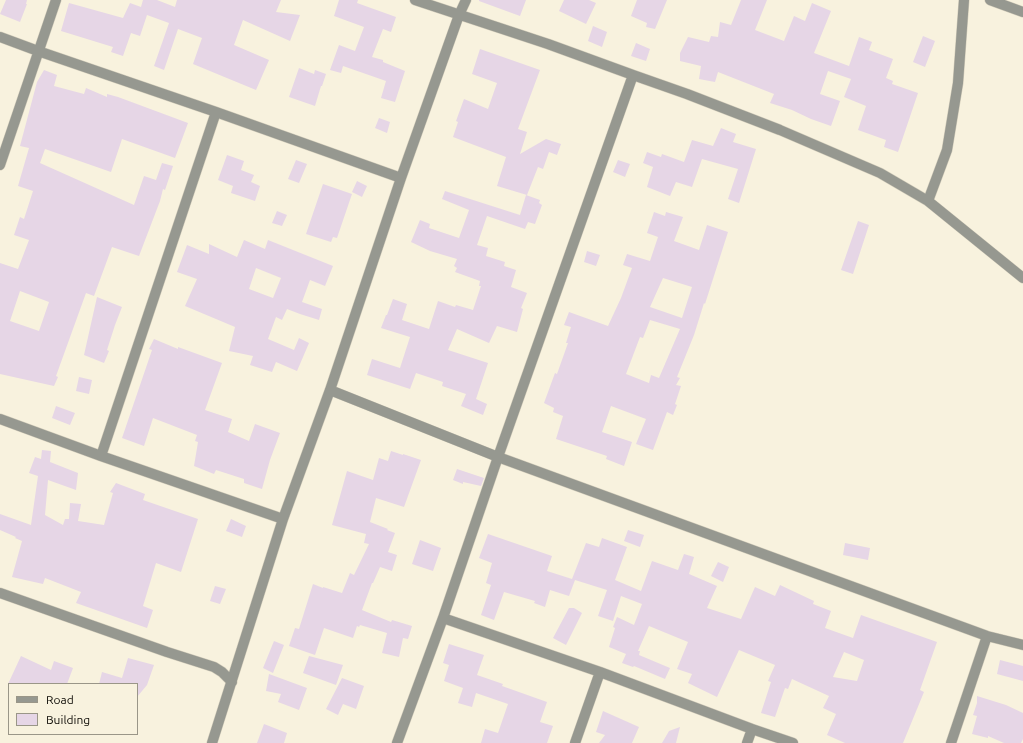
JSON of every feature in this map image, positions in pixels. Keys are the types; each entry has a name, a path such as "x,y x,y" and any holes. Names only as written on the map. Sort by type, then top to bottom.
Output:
{"street":[{"path":"0,165 56,0"},
{"path":"415,0 548,44 694,97 880,173 928,201 1023,278"},
{"path":"212,743 283,519 330,390 401,178 466,0"},
{"path":"928,201 947,150 958,83 964,0"},
{"path":"990,0 1023,12"},
{"path":"0,37 38,52 216,112 401,178"},
{"path":"397,743 443,618 498,457 633,75"},
{"path":"102,456 216,112"},
{"path":"330,390 498,457 987,636 1023,646"},
{"path":"0,419 283,519"},
{"path":"0,593 167,652 209,665 222,672 232,682"},
{"path":"443,618 600,672 752,729 794,743"},
{"path":"952,743 987,636"},
{"path":"575,743 600,672"},
{"path":"747,743 752,729"}],"building":[{"path":"6,0 27,0 27,4 20,22 0,14"},
{"path":"143,0 157,0 175,7 177,0 281,0 276,12 300,15 290,41 243,20 234,45 269,60 256,90 193,64 202,38 178,29 164,70 154,66 169,23 147,15 140,36 131,33 123,56 111,52 113,47 61,31 69,3 123,18 130,3 141,7"},
{"path":"339,0 358,0 357,3 396,17 391,32 383,29 372,57 383,60 383,62 405,71 395,102 381,98 386,81 343,66 341,73 330,70 339,45 355,51 364,27 334,16"},
{"path":"479,0 526,0 520,16"},
{"path":"564,0 589,0 596,3 586,24 559,11"},
{"path":"637,0 667,0 655,29 646,27 647,23 631,16"},
{"path":"741,0 767,0 755,30 784,41 794,16 805,21 812,3 831,11 814,53 849,66 859,37 872,42 869,50 893,59 886,78 893,81 892,84 918,93 898,152 884,147 886,140 858,130 866,106 844,97 851,79 828,71 820,94 840,101 831,126 792,110 770,103 774,94 718,72 715,82 699,79 701,66 680,61 680,53 688,37 709,42 711,36 718,37 720,22 731,25"},
{"path":"593,26 607,32 602,47 588,41"},
{"path":"923,36 935,41 925,67 913,62"},
{"path":"636,43 650,49 646,61 631,56"},
{"path":"480,49 540,70 518,129 527,132 520,154 546,139 561,144 557,155 549,152 543,169 538,167 527,195 497,186 506,157 453,137 458,122 456,121 464,99 488,109 497,83 472,74"},
{"path":"299,68 314,74 315,70 326,74 315,106 289,97"},
{"path":"44,70 57,75 54,86 84,94 86,88 107,97 107,94 118,97 188,123 175,158 122,139 111,172 45,149 40,163 134,205 144,176 156,180 162,163 173,166 165,190 163,189 160,201 139,256 112,247 94,296 86,293 56,376 58,377 54,386 0,374 0,263 18,269 29,240 14,235 20,217 24,219 33,191 18,186 29,148 20,146 37,82","holes":["20,291 49,302 39,331 10,321"]},
{"path":"379,118 390,122 387,133 375,128"},
{"path":"721,128 736,134 733,142 756,149 739,203 728,199 738,169 702,159 692,187 676,182 670,196 647,187 653,167 643,163 647,152 661,157 662,154 684,162 692,140 713,146"},
{"path":"227,155 244,161 241,170 254,175 251,182 260,186 255,201 231,193 233,186 218,180"},
{"path":"296,160 307,164 299,183 288,179"},
{"path":"618,160 630,164 625,177 613,172"},
{"path":"357,181 367,186 362,197 352,192"},
{"path":"323,184 352,194 337,238 333,237 331,242 306,234"},
{"path":"445,191 520,215 526,195 540,200 539,203 542,205 535,224 528,222 525,229 487,216 477,245 488,248 486,256 505,262 504,266 516,270 511,287 527,293 521,308 523,309 517,332 497,326 489,343 457,329 448,350 488,363 476,399 487,404 483,415 461,406 466,394 442,386 443,382 416,373 410,389 367,375 372,359 400,368 410,337 381,328 393,299 407,304 402,320 429,329 438,301 455,307 456,305 473,310 481,286 479,286 480,281 455,272 457,268 454,266 457,259 430,251 411,242 420,220 430,224 429,228 459,238 469,210 442,199"},
{"path":"277,211 287,215 282,226 272,223"},
{"path":"654,212 665,216 666,212 683,217 674,241 699,250 707,225 728,232 705,304 704,303 694,335 677,377 680,378 676,385 681,386 675,404 677,405 673,415 667,412 653,450 636,444 646,419 611,406 602,432 632,442 624,466 606,459 607,456 556,439 563,416 553,412 554,408 544,403 555,373 557,374 568,343 566,343 571,327 564,325 569,312 608,326 621,298 632,268 623,265 627,254 650,261 658,237 647,233","holes":["663,278 692,287 682,318 650,307","650,320 680,329 659,378 651,375 649,383 626,374 640,337 643,338"]},
{"path":"858,221 869,225 853,274 841,270"},
{"path":"244,240 265,249 268,240 333,266 325,286 310,280 302,302 322,309 319,320 287,309 282,320 276,317 268,339 294,350 299,338 309,343 297,371 276,362 272,372 250,365 253,356 229,351 235,327 185,306 197,279 177,272 187,245 209,254 209,244 237,257","holes":["256,268 281,278 273,298 249,289"]},
{"path":"587,251 600,255 596,266 584,262"},
{"path":"97,297 122,307 104,363 84,355"},
{"path":"154,339 178,349 178,347 222,363 205,410 232,419 228,432 249,441 255,424 280,433 270,460 262,489 244,483 244,479 216,470 214,474 194,466 198,442 195,441 197,435 153,418 144,446 122,438 152,350 149,349"},
{"path":"79,377 92,380 89,394 76,391"},
{"path":"56,406 75,413 70,425 52,418"},
{"path":"42,450 51,451 50,462 78,473 76,490 48,480 45,515 63,525 65,519 69,519 70,503 81,504 78,521 104,525 113,493 110,492 116,483 145,494 143,500 198,519 181,572 156,563 143,606 153,610 147,628 76,603 81,592 45,578 43,584 12,577 22,541 0,530 0,514 31,525 38,476 29,473 35,457 41,459"},
{"path":"391,451 421,460 404,507 376,498 370,522 395,533 388,552 397,555 392,571 380,567 372,583 362,610 391,622 392,620 412,626 408,639 403,638 399,657 382,653 387,633 360,625 359,627 357,626 353,638 324,628 315,655 289,646 295,628 299,629 313,584 342,593 350,573 354,575 369,544 364,543 366,534 332,525 347,471 373,480 379,458 388,461"},
{"path":"457,469 484,478 481,486 463,482 463,484 453,480"},
{"path":"231,519 246,526 242,537 226,531"},
{"path":"628,530 644,535 640,547 624,541"},
{"path":"488,534 552,556 547,571 572,579 586,543 599,547 602,538 627,547 615,580 641,591 652,561 678,570 684,554 694,557 689,574 717,586 707,608 741,619 755,587 775,596 780,585 814,601 813,604 831,611 825,628 853,638 861,615 937,642 920,690 924,692 903,743 845,743 827,735 836,714 823,708 829,696 792,679 788,689 785,688 775,717 761,713 771,682 768,681 775,665 739,650 717,697 688,683 692,674 677,669 688,642 649,626 638,651 640,651 639,655 670,668 665,679 634,666 633,667 622,663 626,654 609,647 615,628 613,627 617,617 634,625 642,604 621,596 613,621 598,616 607,590 575,580 569,596 550,590 545,607 534,603 535,601 504,592 494,620 481,615 491,585 486,583 492,563 479,558","holes":["844,652 864,660 857,681 833,677"]},
{"path":"420,540 441,548 433,571 412,564"},
{"path":"845,543 870,548 868,560 843,555"},
{"path":"718,562 729,567 723,582 711,576"},
{"path":"215,586 226,589 220,604 210,601"},
{"path":"569,608 574,608 582,613 566,645 553,638"},
{"path":"274,641 284,645 273,673 263,668"},
{"path":"449,644 484,655 477,675 503,684 502,686 547,702 540,722 553,726 547,743 481,743 485,729 498,733 508,704 476,693 472,707 458,703 463,688 444,681 449,665 443,663"},
{"path":"21,656 51,670 54,661 73,668 67,683 8,683"},
{"path":"309,656 343,665 336,685 303,673"},
{"path":"128,658 154,665 147,685 138,696 138,683 99,683 102,672 122,678"},
{"path":"1000,660 1023,666 1023,681 997,674"},
{"path":"269,674 307,688 299,710 278,702 281,694 266,691"},
{"path":"342,678 364,686 356,709 343,704 338,715 326,709"},
{"path":"977,696 1006,705 1023,713 1023,739 1021,743 1004,743 988,736 988,738 972,734 977,716 973,715 977,703"},
{"path":"603,711 639,727 632,743 599,743 605,735 596,732"},
{"path":"264,724 287,733 284,743 257,743"},
{"path":"680,727 676,743 662,743 669,731"}]}
